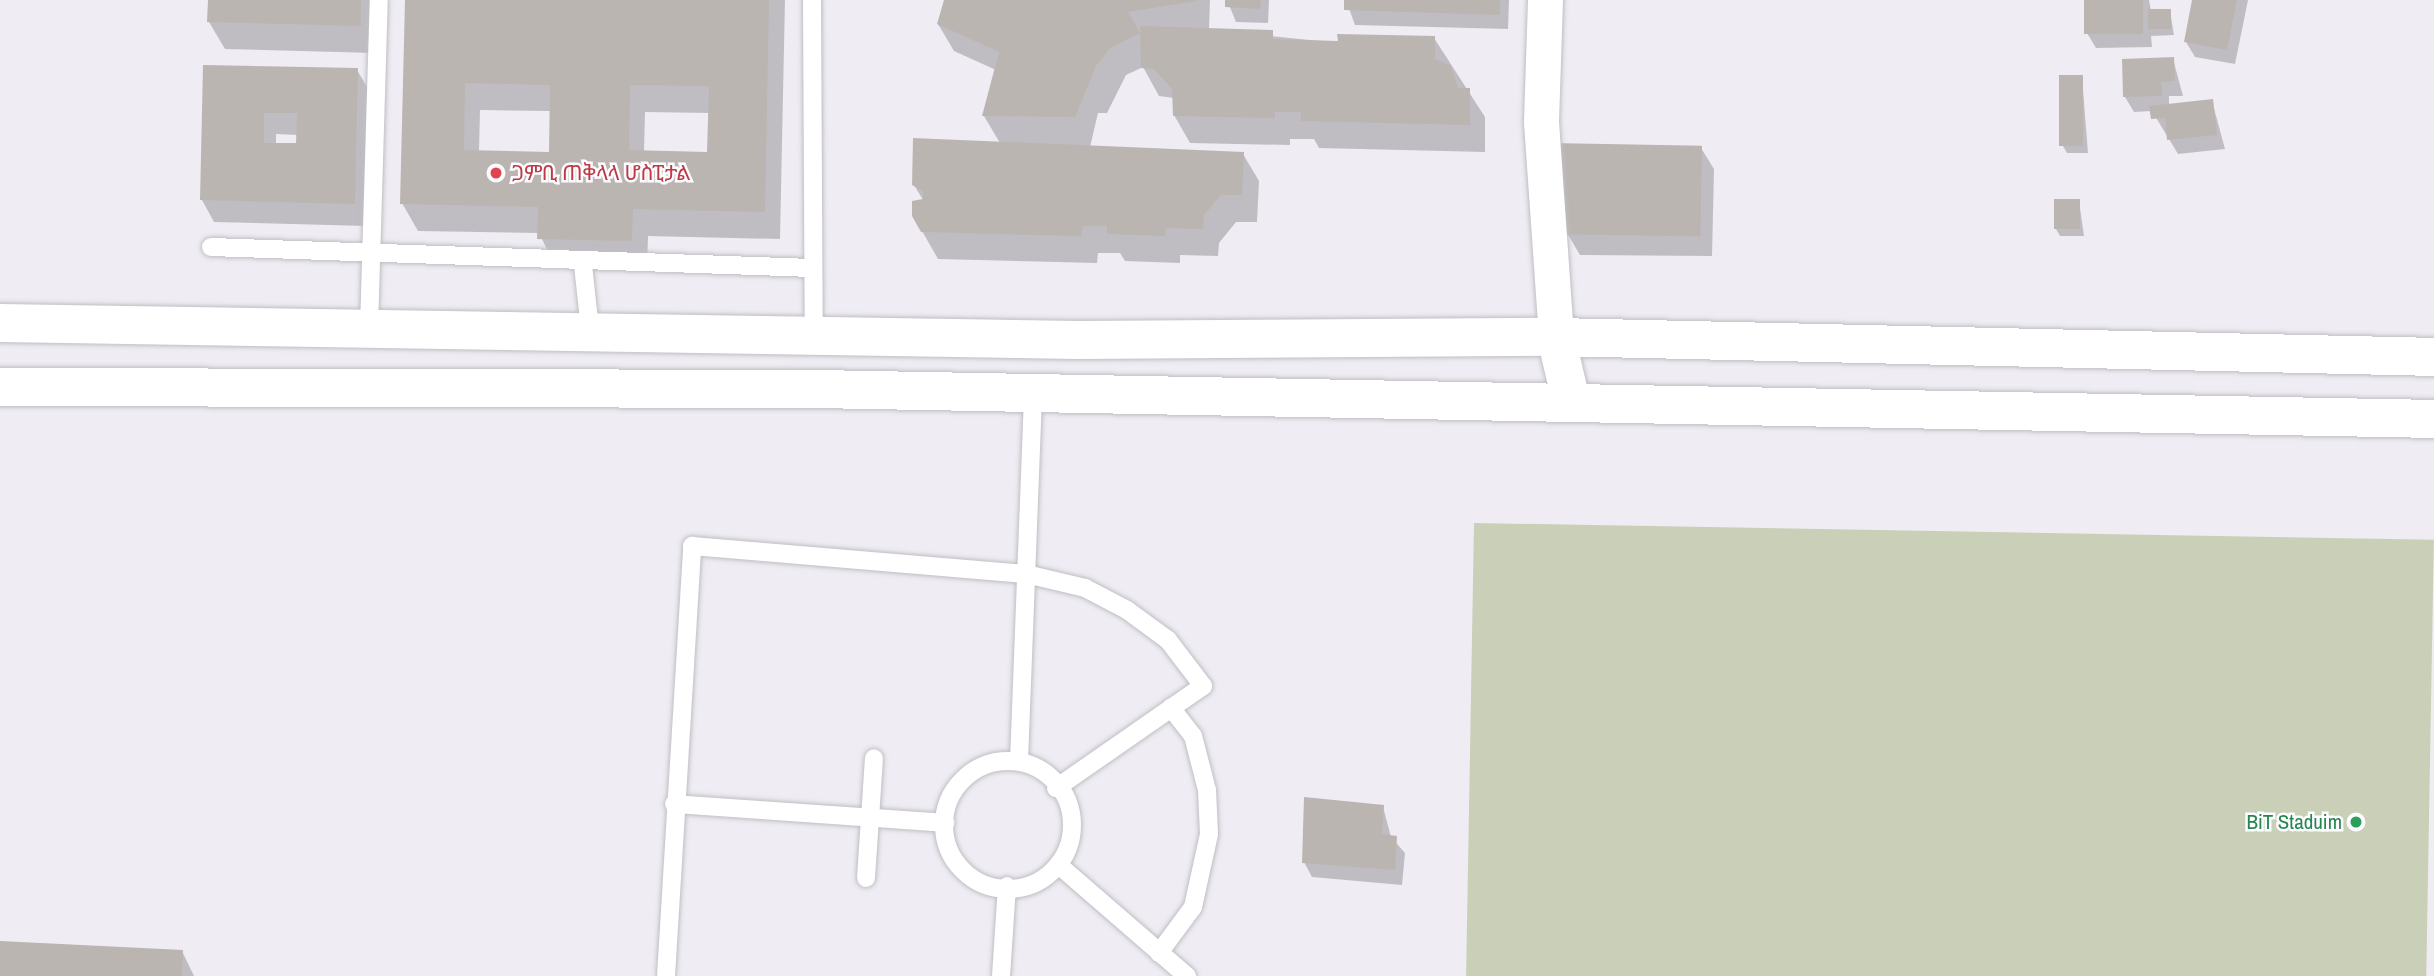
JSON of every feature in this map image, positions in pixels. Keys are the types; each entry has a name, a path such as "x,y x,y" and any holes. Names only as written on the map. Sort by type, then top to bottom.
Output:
{"street":[{"path":"1545,0 1541,122 1556,337 1571,401"},
{"path":"0,323 590,329 814,337 1556,337 2434,357"},
{"path":"368,386 369,328"},
{"path":"814,337 816,389"},
{"path":"0,387 816,389 2434,419"}],"lane":[{"path":"369,328 379,0"},
{"path":"812,0 811,268 814,337"},
{"path":"211,247 583,265 811,268"},
{"path":"583,265 590,329"},
{"path":"1019,761 1033,393"},
{"path":"666,976 674,804 692,546 1026,574 1085,588 1168,640 1203,686 1056,788"},
{"path":"1159,953 1193,907 1209,834 1207,790 1192,736 1171,708"},
{"path":"866,878 874,758"},
{"path":"989,759 1019,761 1046,774 1071,817 1061,867 1034,887 976,884 948,851 945,823 965,773 989,759"},
{"path":"674,804 945,823"},
{"path":"1061,867 1186,976"},
{"path":"1000,976 1007,886"}],"green space":[{"path":"1474,523 2434,540 2426,976 1466,976"}],"building":[{"path":"208,0 361,0 361,26 207,22"},
{"path":"405,0 769,0 765,212 633,209 632,241 537,239 538,207 400,204","holes":["465,83 550,85 549,152 464,150","630,85 709,86 707,152 629,150"]},
{"path":"944,0 1196,1 1128,12 1140,33 1110,48 1096,66 1075,117 982,116 999,52 937,24"},
{"path":"1225,0 1261,0 1260,9 1225,7"},
{"path":"1344,0 1500,0 1500,15 1344,10"},
{"path":"2084,0 2143,0 2143,34 2084,34"},
{"path":"2192,0 2237,0 2227,50 2184,42"},
{"path":"2148,9 2171,9 2171,29 2148,29"},
{"path":"1140,26 1273,30 1273,39 1338,41 1337,34 1435,36 1435,59 1451,66 1458,88 1470,88 1470,125 1301,121 1301,112 1275,112 1275,118 1173,116 1172,89 1154,69 1141,68"},
{"path":"2174,57 2175,81 2161,82 2162,96 2123,97 2122,59"},
{"path":"203,65 358,68 355,204 200,200","holes":["264,113 297,113 296,143 264,143"]},
{"path":"2059,75 2083,75 2083,146 2059,146"},
{"path":"2213,99 2217,135 2167,140 2165,118 2151,119 2149,106"},
{"path":"913,138 1244,152 1242,195 1221,195 1204,215 1203,229 1166,228 1165,236 1107,234 1107,226 1083,226 1081,236 921,232 912,216 912,201 923,199 923,191 912,185"},
{"path":"1551,143 1702,146 1700,237 1549,234"},
{"path":"2054,199 2080,199 2080,229 2054,229"},
{"path":"1304,797 1384,805 1382,834 1397,836 1395,870 1302,863"},
{"path":"0,941 183,950 182,976 0,976"}],"place":[{"name":"ጋምቢ ጠቅላላ ሆስፒታል","path":"496,173"},
{"name":"BiT Staduim","path":"2356,822"}]}
